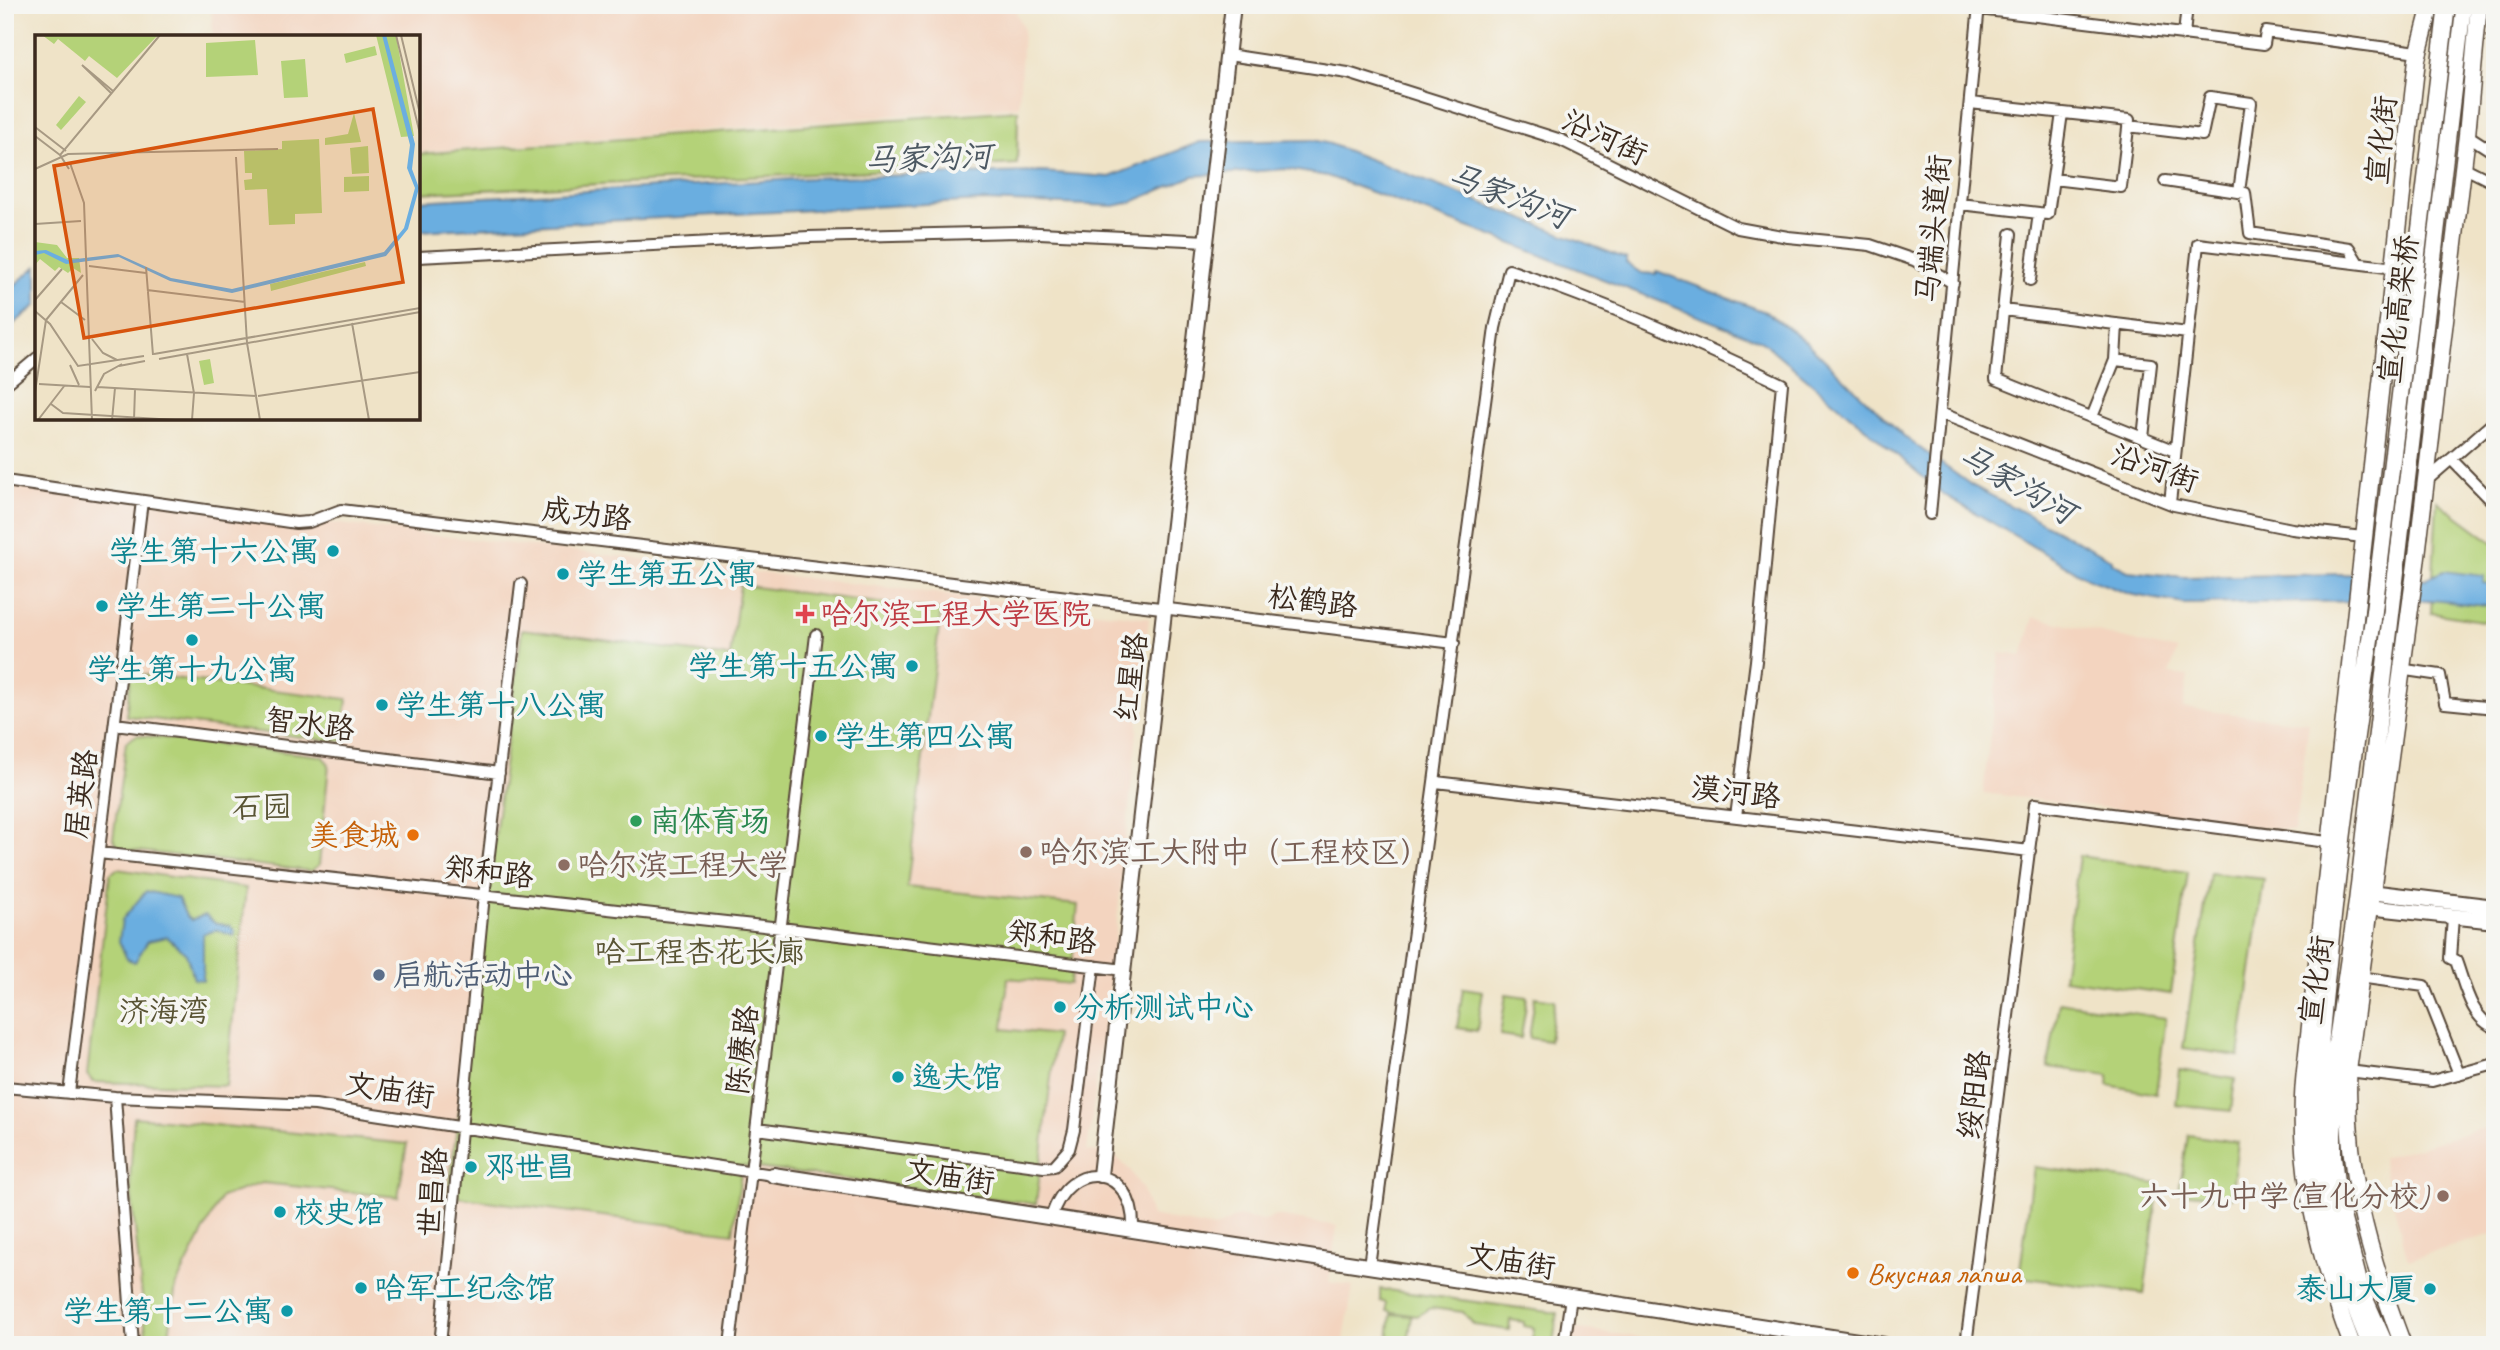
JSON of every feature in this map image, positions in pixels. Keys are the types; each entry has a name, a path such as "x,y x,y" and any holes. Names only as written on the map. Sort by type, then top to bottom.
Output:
{"highway":[{"name":"宣化街","path":"2305,1071 2335,843 2354,613 2418,56 2431,5"},
{"path":"2446,5 2454,75"},
{"name":"宣化高架桥","path":"2335,843 2373,619 2446,5"},
{"name":"宣化高架桥","path":"2390,620 2463,5"},
{"path":"2424,482 2467,135 2479,5"},
{"name":"宣化街","path":"2377,1343 2347,1241 2333,1156 2332,1094 2337,1023 2365,900 2409,617 2424,482"},
{"name":"宣化街","path":"2348,1071 2359,976 2390,620"},
{"path":"2335,843 2336,881 2321,1028 2318,1136 2327,1206 2341,1266 2377,1343"},
{"path":"2336,881 2318,970 2305,1071 2303,1116 2310,1197 2334,1298 2352,1345"},
{"path":"2365,900 2348,1071 2356,1195 2379,1283 2403,1345"}],"main road":[{"name":"红星路","path":"1100,1175 1233,5"},
{"path":"2365,900 2495,907"},
{"path":"2365,900 2495,922"},
{"name":"文庙街","path":"773,1175 1570,1297 1805,1339 1884,1345"}],"street":[{"path":"2184,35 2188,5"},
{"path":"1979,7 2264,44 2266,32 2418,56"},
{"name":"马端头道街","path":"1930,513 1979,7"},
{"name":"沿河街","path":"1228,55 1348,74 1560,140 1738,228 1787,237 1870,245 1914,260 1953,283"},
{"path":"2128,126 2202,135 2210,97 2251,103 2239,192"},
{"path":"1970,103 2129,120 2121,187 2053,179"},
{"path":"1960,204 2048,214 2062,113"},
{"path":"2467,135 2495,153"},
{"path":"2463,167 2495,183"},
{"path":"2165,181 2245,193 2250,233 2348,248 2358,263"},
{"path":"2030,280 2039,213"},
{"path":"420,257 809,237 1018,232 1208,241"},
{"path":"2011,234 1996,379 2175,451"},
{"path":"2170,503 2198,244 2395,268"},
{"path":"1369,1266 1495,328 1509,270 1574,292 1707,348 1782,384 1756,661 1736,817"},
{"path":"2003,310 2188,333"},
{"path":"2092,417 2115,360 2117,324"},
{"path":"6,384 35,360"},
{"path":"2115,360 2151,364 2143,438"},
{"name":"沿河街","path":"1940,413 2170,503 2292,529 2363,537"},
{"path":"2424,482 2495,421"},
{"path":"2451,459 2495,504"},
{"name":"成功路","path":"5,481 296,523 309,522 341,510 1166,608"},
{"name":"居英路","path":"69,1093 142,501"},
{"name":"世昌路","path":"440,1345 484,897 521,584"},
{"name":"松鹤路","path":"1166,608 1454,643"},
{"name":"陈赓路","path":"730,1345 816,635"},
{"path":"2399,669 2440,675 2445,703 2495,708"},
{"name":"智水路","path":"115,724 499,773"},
{"name":"漠河路","path":"1436,782 2030,851"},
{"name":"绥阳路","path":"1966,1345 2035,804 2335,843"},
{"name":"郑和路","path":"99,853 1124,970"},
{"path":"2453,917 2450,958 2456,961 2476,1012 2487,1025 2495,1027"},
{"path":"757,1129 1031,1166 1054,1166 1069,1149 1074,1130 1094,966"},
{"path":"2359,976 2424,986 2459,1074"},
{"path":"2348,1071 2432,1081 2495,1063"},
{"name":"文庙街","path":"5,1087 115,1097 314,1105 773,1175"},
{"path":"115,1097 133,1345"},
{"path":"1051,1218 1061,1192 1077,1179 1100,1175 1115,1182 1129,1196 1134,1214 1133,1230"},
{"path":"1564,1345 1570,1297"}],"shaded area":[{"path":"211,5 1013,5 1023,28 1019,106 420,152 420,35 213,35"},
{"name":"哈尔滨工程大学","path":"5,485 1149,618 1112,968 1087,1151 1112,1153 1130,1170 1143,1190 1151,1216 1215,1228 1238,1216 1263,1221 1276,1216 1337,1226 1329,1282 1353,1286 1343,1345 5,1345"},
{"path":"2034,617 2177,651 2169,674 2188,676 2183,708 2309,723 2294,831 1983,793 2000,653 2022,656"},
{"name":"六十九中学(宣化分校)","path":"2495,1125 2495,1233 2408,1260 2381,1158"},
{"path":"1573,1328 1658,1340 1700,1345 1571,1345"}],"green space":[{"path":"1018,110 1017,164 420,193 420,154"},
{"path":"2437,501 2495,544 2495,623 2431,613"},
{"name":"哈工程杏花长廊","path":"740,585 941,611 907,887 1078,905 1070,984 1008,978 1003,1029 1056,1035 1036,1204 742,1166 733,1233 448,1196 522,629 730,657"},
{"path":"131,673 347,699 342,742 126,716"},
{"name":"石园","path":"137,735 322,756 329,764 319,865 311,871 120,849 113,839 126,742"},
{"path":"2079,856 2188,872 2171,994 2063,979"},
{"name":"济海湾","path":"117,869 246,888 226,1086 93,1082 87,1075 110,874"},
{"path":"2210,873 2264,879 2239,1056 2183,1048"},
{"path":"1463,988 1483,991 1477,1031 1457,1028"},
{"path":"1506,994 1527,997 1521,1038 1500,1035"},
{"path":"1535,997 1555,1000 1549,1041 1529,1038"},
{"path":"2059,1002 2166,1018 2156,1094 2108,1085 2109,1075 2048,1067"},
{"path":"2180,1070 2235,1079 2231,1111 2176,1105"},
{"path":"134,1117 407,1144 398,1197 262,1183 221,1197 176,1285 168,1343 147,1344 130,1181"},
{"path":"2188,1135 2238,1142 2231,1198 2179,1193"},
{"path":"2034,1167 2159,1184 2144,1294 2019,1277"},
{"path":"1380,1289 1557,1313 1553,1345 1531,1345 1534,1328 1524,1326 1524,1322 1510,1320 1509,1330 1474,1325 1463,1312 1431,1308 1417,1316 1386,1311 1386,1303 1380,1301"},
{"path":"1391,1314 1412,1316 1408,1342 1388,1339"}],"water":[{"path":"1313,140 1330,144 1627,259 1626,263 1641,273 1656,274 1657,271 1768,313 1806,342 1906,438 1971,485 2112,559 2112,563 2128,571 2184,577 2342,574 2426,579 2443,571 2484,576 2483,583 2495,585 2495,607 2431,600 2184,604 2129,594 2087,578 1943,494 1762,341 1484,233 1327,176 1286,169 1193,176 1132,202 1114,206 982,201 420,231 420,201 829,177 1042,172 1110,177 1200,142"},
{"path":"35,268 35,307 5,331 5,293"},
{"path":"146,891 178,898 186,916 191,920 205,915 215,923 231,926 235,931 234,936 218,930 203,934 203,980 194,979 186,954 167,937 148,941 135,962 127,959 119,941 122,920"}],"place":[{"name":"学生第十六公寓","path":"333,551"},
{"name":"学生第五公寓","path":"563,574"},
{"name":"学生第二十公寓","path":"102,606"},
{"name":"哈尔滨工程大学医院","path":"805,614"},
{"name":"学生第十九公寓","path":"192,640"},
{"name":"学生第十五公寓","path":"912,666"},
{"name":"学生第十八公寓","path":"382,705"},
{"name":"学生第四公寓","path":"821,736"},
{"name":"南体育场","path":"636,821"},
{"name":"美食城","path":"413,835"},
{"name":"哈尔滨工大附中（工程校区）","path":"1026,852"},
{"name":"哈尔滨工程大学","path":"564,865"},
{"name":"启航活动中心","path":"379,975"},
{"name":"分析测试中心","path":"1060,1007"},
{"name":"逸夫馆","path":"898,1077"},
{"name":"邓世昌","path":"471,1167"},
{"name":"六十九中学(宣化分校)","path":"2443,1196"},
{"name":"校史馆","path":"280,1212"},
{"name":"Вкусная лапша","path":"1853,1273"},
{"name":"哈军工纪念馆","path":"361,1288"},
{"name":"泰山大厦","path":"2430,1289"},
{"name":"学生第十二公寓","path":"287,1311"}],"water label":[{"name":"马家沟河","path":"928,158"},
{"name":"马家沟河","path":"1509,196"},
{"name":"马家沟河","path":"2017,484"}]}
